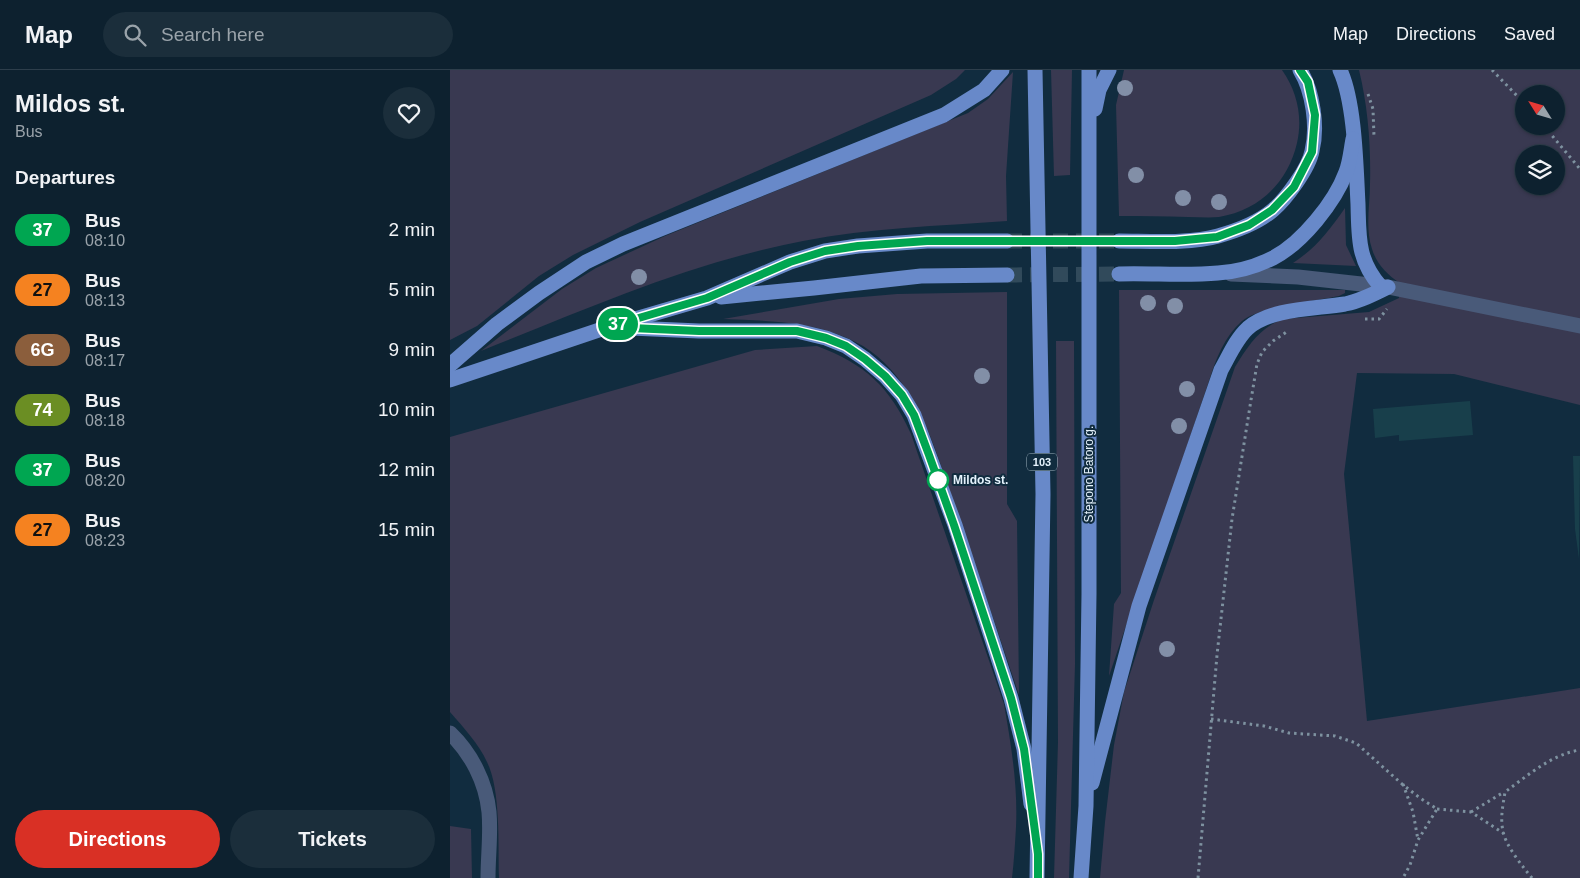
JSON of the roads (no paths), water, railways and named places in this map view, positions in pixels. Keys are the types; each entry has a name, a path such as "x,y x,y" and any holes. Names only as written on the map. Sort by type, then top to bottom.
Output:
{"main road":[{"path":"450,365 497,324 586,262 623,244 944,115 984,90 1002,70"},
{"name":"103","path":"1035,70 1043,494 1038,878"},
{"name":"Stepono Batoro g.","path":"1081,878 1086,806 1089,594 1089,70"},
{"path":"1089,142 1099,90 1109,70"},
{"path":"1119,241 1175,241 1217,237 1249,225 1272,210 1294,187 1312,152 1315,115 1308,82 1300,70"},
{"path":"1086,806 1139,606 1221,370 1235,345 1247,329 1260,319 1285,313 1347,304 1384,287 1367,268 1359,243 1351,114 1340,70"},
{"path":"1119,274 1219,273 1256,266 1275,257 1308,230 1334,198 1346,171 1353,138"},
{"path":"450,380 608,327 707,298 790,262 825,251 858,246 927,241 1007,241"},
{"path":"707,298 921,276 1007,275"},
{"path":"608,327 699,331 797,331 826,338 846,346 885,376 902,395 914,415 929,455 1011,698 1024,749 1038,854"}],"street":[{"path":"1219,273 1298,277 1384,287 1580,326"},
{"path":"450,733 458,740 473,762 483,784 489,811 488,878"}],"tunnel":[{"path":"1007,241 1119,241"},
{"path":"1007,275 1119,274"}],"place":[{"name":"Mildos st.","path":"938,480"}]}
